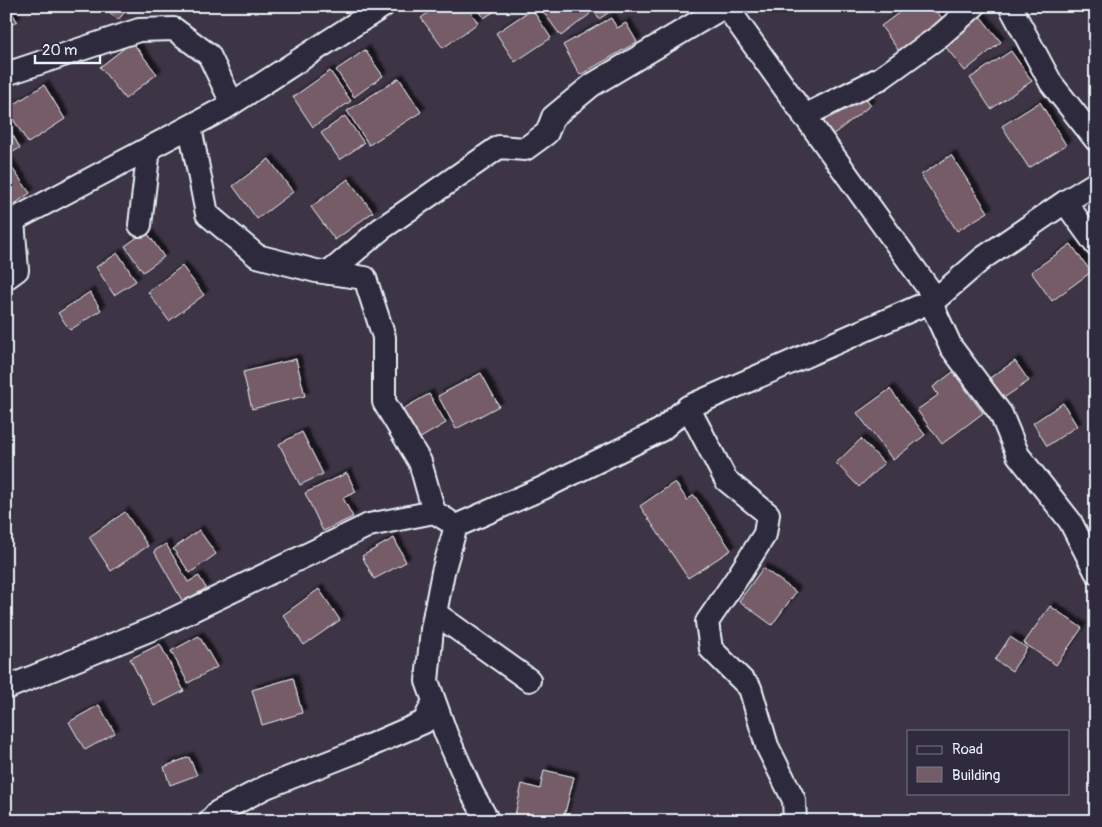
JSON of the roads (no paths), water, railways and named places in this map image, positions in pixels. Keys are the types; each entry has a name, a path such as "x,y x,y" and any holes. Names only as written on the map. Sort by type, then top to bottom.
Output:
{"street":[{"path":"6,278 18,270 10,222 232,103 383,6"},
{"path":"329,273 381,229 498,147 525,150 547,133 553,117 592,85 725,6 933,300 951,347 1001,414 1018,455 1070,521 1096,572"},
{"path":"804,116 881,78 941,35 974,6"},
{"path":"1010,6 1051,83 1096,140"},
{"path":"6,74 139,30 174,29 209,55 232,103"},
{"path":"190,126 207,214 257,256 329,273 365,278 384,337 384,402 420,462 434,512 456,526"},
{"path":"140,225 149,148"},
{"path":"456,526 543,488 661,430 688,408 933,300 983,258 1096,183"},
{"path":"1065,202 1096,245"},
{"path":"688,408 726,480 768,514 765,534 707,622 711,649 750,688 767,746 794,800 795,821"},
{"path":"6,688 159,626 369,526 434,512"},
{"path":"456,526 443,572 432,629 427,681 446,734 468,784 488,821"},
{"path":"435,613 530,680"},
{"path":"210,821 218,812 266,787 424,722 434,701"}]}
